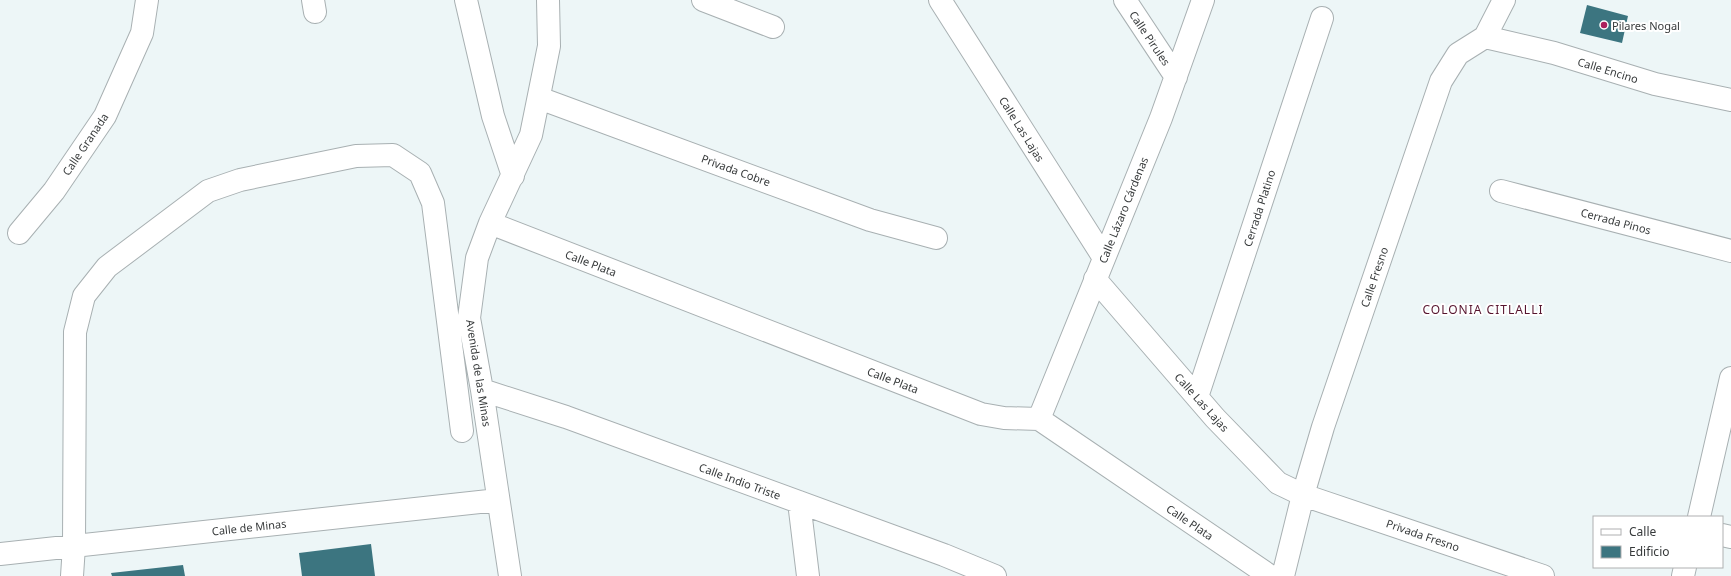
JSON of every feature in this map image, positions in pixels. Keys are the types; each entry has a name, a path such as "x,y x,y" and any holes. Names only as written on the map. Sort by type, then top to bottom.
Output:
{"street":[{"name":"Calle Granada","path":"19,232 54,191 105,116 142,33 147,0"},
{"path":"466,0 493,116 512,176"},
{"name":"Avenida de las Minas","path":"510,576 482,390 469,318 477,258 490,223 531,135 549,46 548,0"},
{"path":"703,0 728,6 773,27"},
{"name":"Calle Las Lajas","path":"940,0 1104,258"},
{"name":"Calle Pirules","path":"1125,0 1176,77"},
{"name":"Calle Lázaro Cárdenas","path":"1039,419 1161,118 1203,0"},
{"path":"1485,37 1504,0"},
{"name":"Cerrada Platino","path":"1196,397 1322,18"},
{"name":"Calle Encino","path":"1485,37 1554,53 1655,84 1731,100"},
{"name":"Calle Fresno","path":"1283,576 1302,494 1323,427 1441,81 1458,54 1485,37"},
{"name":"Privada Cobre","path":"539,98 870,220 936,238"},
{"path":"72,576 74,546 75,332 84,296 107,267 208,191 240,180 356,156 393,155 420,173 433,203 462,431"},
{"name":"Cerrada Pinos","path":"1501,191 1731,251"},
{"name":"Calle Plata","path":"490,223 981,414 1004,418 1039,419 1270,576"},
{"name":"Calle Las Lajas","path":"1096,278 1196,397 1278,483 1302,494"},
{"path":"1700,516 1731,378"},
{"name":"Calle Indio Triste","path":"482,390 566,417 799,502 946,566 995,576"},
{"name":"Privada Fresno","path":"1302,494 1542,576"},
{"name":"Calle de Minas","path":"0,554 498,500"},
{"path":"799,502 808,576"}],"building":[{"name":"Pilares Nogal","path":"1587,5 1628,16 1622,43 1580,33"},
{"path":"371,544 375,576 302,576 299,553"},
{"path":"183,565 185,576 112,576 111,573"}],"place":[{"name":"Pilares Nogal","path":"1604,25"}],"district":[{"name":"COLONIA CITLALLI","path":"1483,309"}]}
